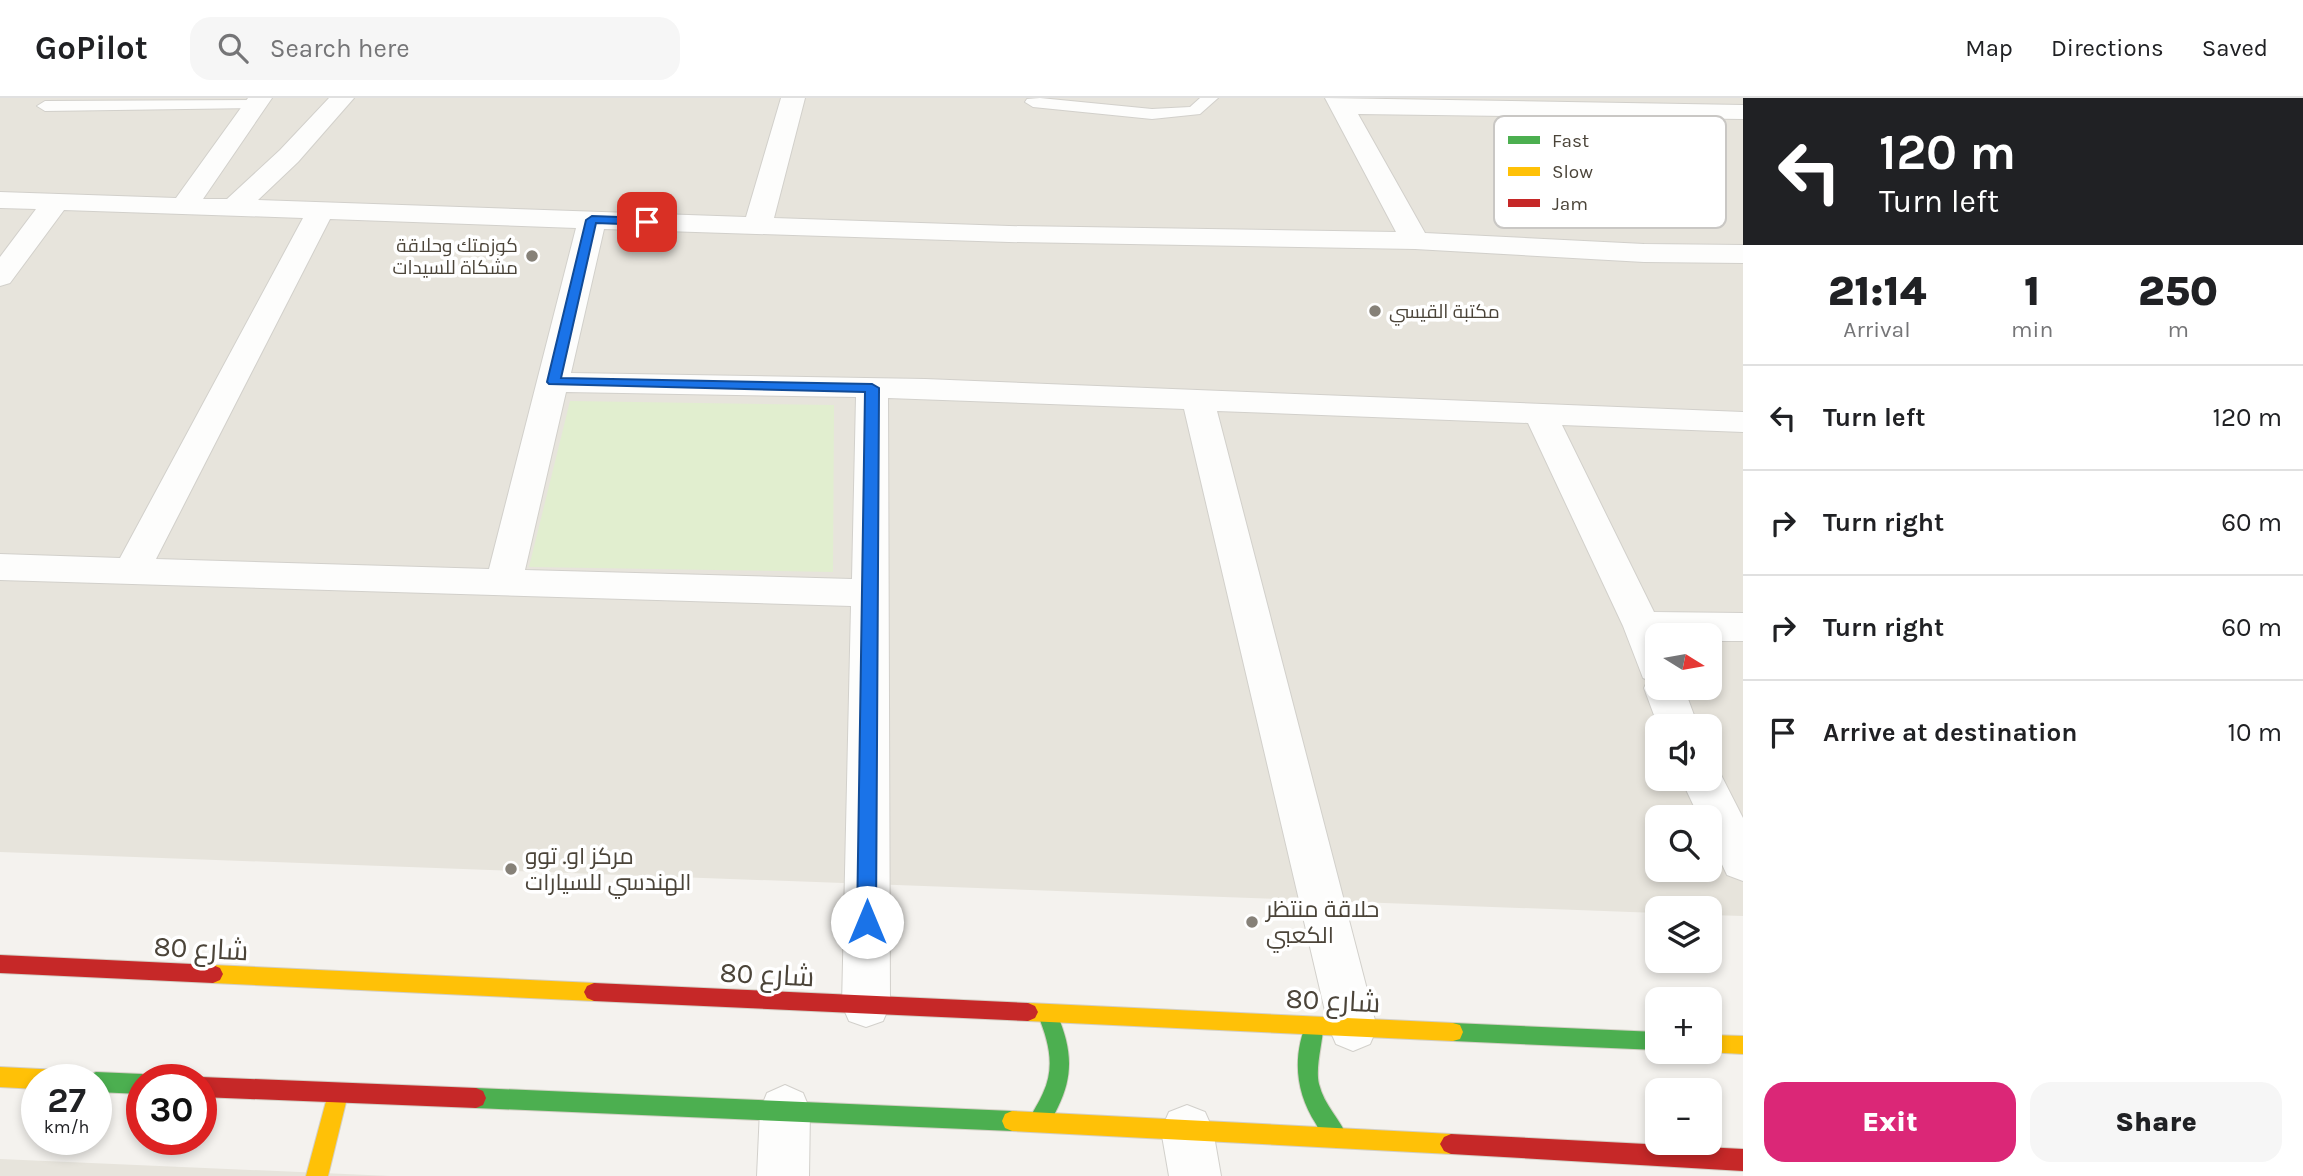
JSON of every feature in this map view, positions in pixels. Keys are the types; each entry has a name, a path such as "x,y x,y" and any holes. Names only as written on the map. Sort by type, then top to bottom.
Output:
{"main road":[{"name":"شارع 80","path":"0,964 1645,1040"},
{"path":"1038,1122 1053,1102 1061,1080 1063,1057 1058,1035 1047,1013"},
{"path":"1334,1027 1307,1045 1304,1068 1308,1092 1320,1116 1337,1138"},
{"path":"1722,1044 1743,1045"},
{"path":"0,1077 21,1078"},
{"path":"217,1088 1038,1122 1191,1153 1337,1138 1743,1160"},
{"path":"317,1176 338,1094"}],"street":[{"path":"234,208 289,156 342,98"},
{"path":"758,225 793,98"},
{"path":"184,206 257,101"},
{"path":"1415,241 1339,102 1600,104 1743,112"},
{"path":"0,200 1009,234 1415,241 1644,253 1743,254"},
{"path":"0,277 56,202"},
{"path":"131,571 321,211"},
{"path":"504,581 592,220"},
{"path":"554,382 872,388 1743,422"},
{"path":"866,1005 872,388"},
{"path":"1198,400 1334,1027"},
{"path":"1540,414 1645,634"},
{"path":"0,567 870,593"},
{"path":"1642,626 1743,627"},
{"path":"1708,791 1743,862"},
{"path":"783,1176 785,1110"}],"lane":[{"path":"1033,102 1152,114 1194,111 1210,98"},
{"path":"45,106 257,101"}],"shaded area":[{"path":"0,98 1743,98 1743,916 1722,915 1722,896 1645,896 1645,913 0,852"},
{"path":"0,1159 391,1176 0,1176"}],"green space":[{"path":"570,401 834,405 833,572 529,567"}],"traffic: fast":[{"path":"1038,1122 1054,1094 1060,1069 1058,1043 1047,1013"},
{"path":"1315,1026 1307,1058 1309,1085 1319,1111 1337,1138"},
{"path":"1453,1032 1645,1040"},
{"path":"112,1083 126,1083"},
{"path":"476,1098 1012,1121"}],"traffic: slow":[{"path":"213,974 594,992"},
{"path":"1028,1012 1453,1032"},
{"path":"1722,1044 1743,1045"},
{"path":"0,1077 21,1078"},
{"path":"317,1176 338,1094"},
{"path":"1012,1121 1451,1144"}],"traffic: jam":[{"path":"0,964 213,974"},
{"path":"594,992 1028,1012"},
{"path":"217,1088 476,1098"},
{"path":"1451,1144 1743,1160"}],"place":[{"name":"كوزمتك وحلاقة مشكاة للسيدات","path":"532,256"},
{"name":"مكتبة القيسي","path":"1375,311"},
{"name":"مركز او. توو الهندسي للسيارات","path":"511,869"},
{"name":"حلاقة منتظر الكعبي","path":"1252,922"}],"route":[{"path":"647,222 592,220 554,382 872,388 867,922"}]}
